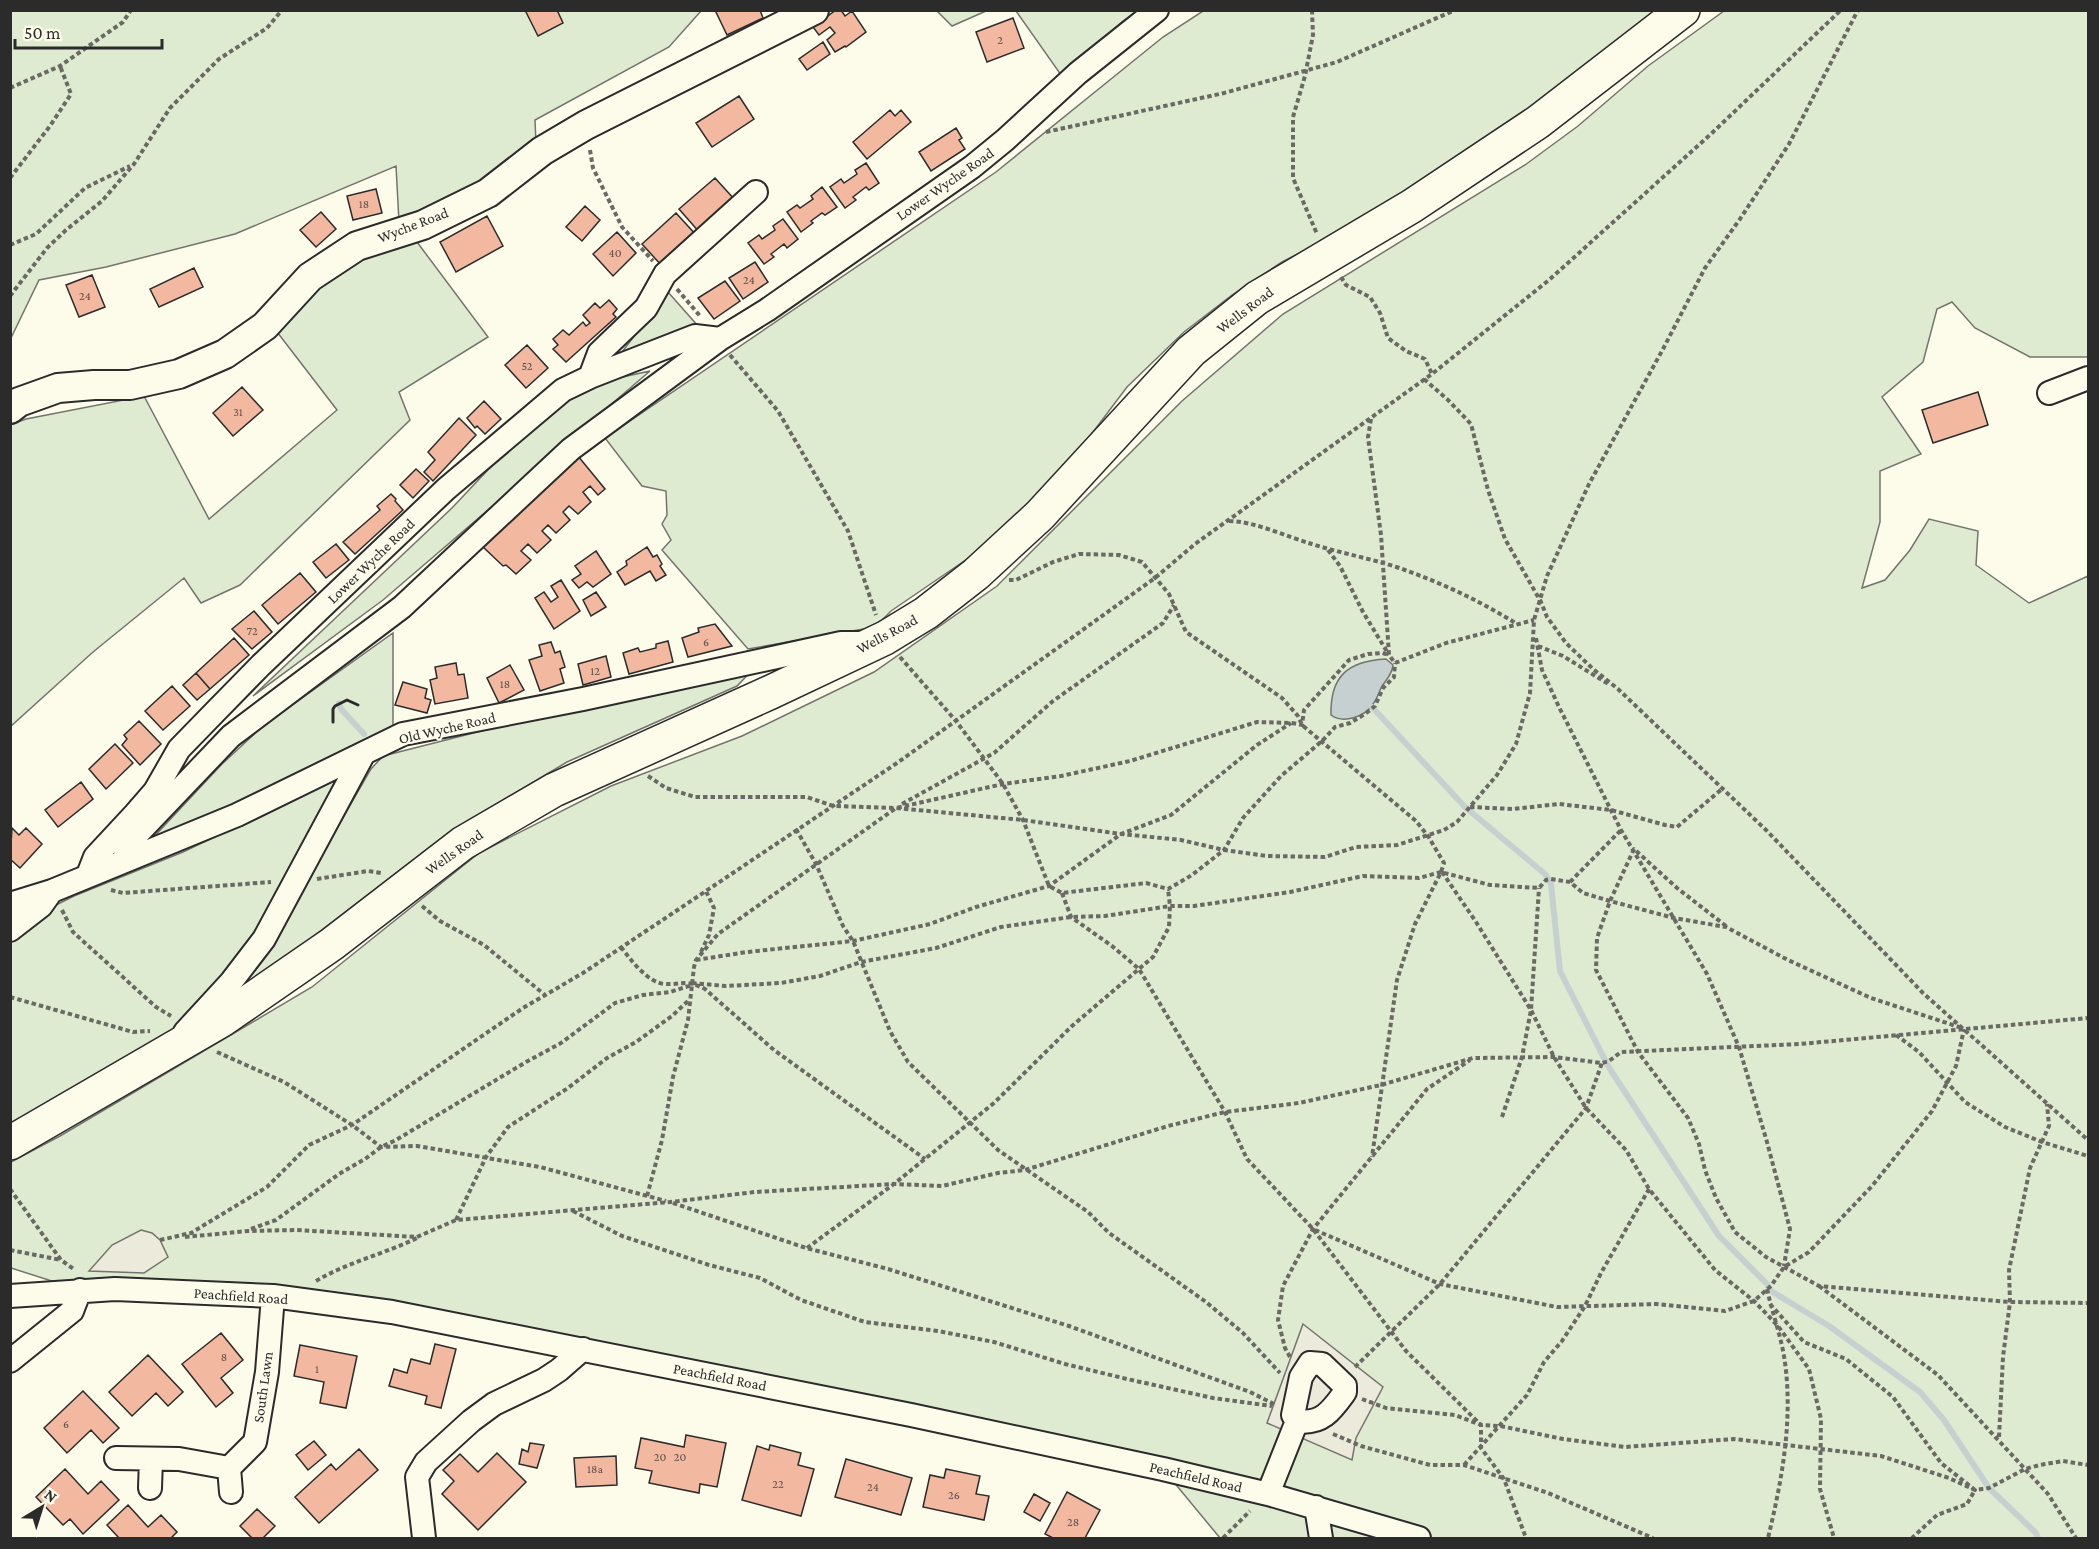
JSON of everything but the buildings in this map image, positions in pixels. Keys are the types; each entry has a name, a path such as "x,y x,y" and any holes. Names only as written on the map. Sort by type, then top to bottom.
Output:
{"highway":[{"name":"Wells Road","path":"10,1143 184,1038 222,1020 332,944 463,843 554,790 771,692 879,640 926,613 976,574 1040,515 1191,351 1257,298 1413,206 1528,128 1683,10"}],"main road":[{"name":"Wyche Road","path":"10,409 19,402 58,388 130,385 179,374 225,354 265,326 310,277 357,246 423,225 488,193 542,152 586,125 814,10"}],"street":[{"name":"Lower Wyche Road","path":"124,861 127,846 231,736 402,607 571,449 720,339 767,310 972,167 1078,73 1157,10"},
{"path":"590,377 599,352 646,308 665,274 756,192"},
{"name":"Lower Wyche Road","path":"88,875 95,856 155,791 179,749 261,665 455,481 563,390 590,377 695,336 720,339"},
{"path":"2049,393 2088,378"},
{"name":"Old Wyche Road","path":"10,904 52,891 237,815 403,734 583,699 841,644 879,640"},
{"path":"184,1038 264,939 363,755"},
{"path":"10,930 40,906 52,891"},
{"name":"Peachfield Road","path":"10,1296 116,1289 281,1297 392,1312 922,1418 1163,1469 1316,1507 1419,1539"},
{"path":"10,1361 72,1311 80,1290"},
{"name":"South Lawn","path":"229,1468 255,1442 281,1297"},
{"path":"424,1539 417,1477 426,1462 471,1421 494,1404 544,1380 583,1349"},
{"path":"1310,1363 1322,1364 1343,1387 1331,1411 1322,1418 1302,1422 1293,1414 1299,1385 1310,1363"},
{"path":"1268,1494 1302,1422"},
{"path":"116,1458 179,1460 229,1468 231,1492"},
{"path":"150,1488 151,1459"},
{"path":"1316,1507 1321,1539"},
{"path":"1334,1539 1355,1519"}],"path":[{"path":"10,88 60,66 123,22 131,10"},
{"path":"10,296 47,248 102,201 134,164 170,108 219,58 267,28 282,10"},
{"path":"1312,10 1313,35 1293,117 1293,178 1326,256 1346,285 1370,297 1380,313 1388,338 1406,351 1425,359 1432,374"},
{"path":"1005,140 1224,93 1338,62 1455,10"},
{"path":"417,1237 297,1230 248,1231 160,1240 191,1233 267,1186 309,1145 352,1125 452,1055 621,947 833,806 1155,578 1195,544 1432,374 1549,280 1712,133 1841,10"},
{"path":"626,757 666,788 695,797 807,797 833,806 896,808 1023,820 1181,840 1224,850 1267,856 1325,857 1356,847 1397,845 1444,830 1457,822 1497,775 1516,744 1530,693 1534,620 1547,576 1589,484 1705,268 1789,144 1858,10"},
{"path":"10,178 50,126 71,94 60,66"},
{"path":"10,245 36,234 85,188 134,164"},
{"path":"593,168 622,227 644,251"},
{"path":"665,274 778,411 848,531 879,640 956,721 1003,784 1023,820 1049,886 1062,893 1146,883 1168,889 1192,875 1224,850 1243,818 1273,784 1335,727 1350,723 1375,706 1383,688 1394,677 1395,663 1363,612 1340,566 1327,548"},
{"path":"1424,379 1471,424 1488,490 1505,539 1541,602 1547,617 1566,643 1618,689 1767,831 1923,993 2088,1140"},
{"path":"1371,418 1368,437 1383,564 1389,655"},
{"path":"1227,521 1265,529 1441,584 1500,613 1517,624"},
{"path":"976,574 993,581 1017,580 1053,562 1079,554 1119,555 1142,562 1169,594 1186,632 1282,698 1298,716 1302,725"},
{"path":"697,959 718,934 896,808 994,753 1053,701 1163,623 1174,605"},
{"path":"1395,663 1446,643 1534,620"},
{"path":"1534,631 1542,670 1621,830 1707,974 1739,1047 1790,1229 1784,1267"},
{"path":"1537,645 1563,656 1618,689"},
{"path":"1302,725 1304,710 1349,660 1368,654 1389,655"},
{"path":"896,808 1003,784 1061,776 1130,761 1257,722 1302,725 1416,821 1444,863 1442,872 1415,924 1397,980 1372,1157"},
{"path":"697,959 853,941 930,924 975,907 1049,886 1121,834 1171,815 1257,745 1292,723"},
{"path":"1469,807 1513,809 1559,804 1611,810 1677,827 1722,789"},
{"path":"796,829 816,864 843,926 853,941 890,1031 908,1062 998,1150 1088,1212 1110,1233 1206,1302 1243,1333 1276,1367 1299,1385"},
{"path":"1570,882 1621,830"},
{"path":"1634,849 1677,888 1726,927 1788,960 1871,998 1964,1029"},
{"path":"1634,849 1610,901 1597,938 1596,970 1638,1052 1688,1118 1716,1198 1735,1232 1766,1257 1819,1286 1938,1375 2049,1494 2076,1539"},
{"path":"88,875 92,884 123,893 324,879 368,871 394,875 424,908 440,921 483,945 545,995"},
{"path":"1442,872 1531,1010 1554,1057 1586,1108 1626,1150 1649,1189 1715,1270 1754,1301 1778,1326 1809,1369 1821,1419 1820,1489 1834,1539"},
{"path":"621,947 640,970 661,984 726,986 781,983 820,976 861,962 936,948 1001,927 1071,917 1105,916 1170,906 1194,906 1290,892 1363,876 1419,878 1442,872 1490,885 1539,888"},
{"path":"1502,1117 1522,1057 1531,1010 1539,888 1549,879 1570,882 1583,893 1610,901 1674,918 1726,927"},
{"path":"806,1248 894,1184 994,1103 1071,1026 1153,957 1169,927 1168,889"},
{"path":"52,891 73,932 156,1007 184,1038"},
{"path":"647,1196 662,1140 673,1077 688,1020 694,967 709,935 714,908 706,891"},
{"path":"1062,893 1071,917 1112,946 1139,969 1225,1112 1247,1159 1313,1229 1406,1351 1480,1425 1480,1448 1504,1479 1526,1539"},
{"path":"248,1231 276,1220 339,1174 365,1160 381,1147 561,1043 615,1003 643,995 670,992 692,984 705,989 774,1050 925,1159"},
{"path":"10,997 133,1032 184,1038 284,1082 352,1125 381,1147 417,1146 540,1167 670,1202 806,1248 888,1269 1069,1326 1250,1392 1277,1406 1213,1398 1127,1379 1065,1364 994,1342 938,1331 865,1322 801,1300 760,1278 709,1265 622,1236 572,1210"},
{"path":"456,1220 486,1157 508,1127 568,1088 607,1058 636,1042 672,1016 691,998"},
{"path":"281,1297 330,1273 393,1250 456,1220 670,1202 755,1192 894,1184 942,1186 998,1173 1025,1170 1168,1126 1225,1112 1299,1103 1381,1085 1473,1058 1554,1057 1602,1063 1621,1052 1800,1044 2088,1018"},
{"path":"1313,1229 1440,1284 1557,1307 1656,1304 1725,1311 1754,1301 1769,1288 1784,1267 1809,1252 1872,1186 1932,1111 1956,1066 1964,1029"},
{"path":"1896,1035 1919,1052 1965,1102 2005,1127 2042,1142 2088,1156"},
{"path":"1299,1385 1285,1348 1278,1320 1283,1286 1313,1229 1427,1089 1473,1058"},
{"path":"1602,1063 1586,1108 1440,1284 1391,1332 1343,1387 1386,1408 1455,1415 1480,1425 1500,1426 1563,1439 1625,1447 1734,1439 1881,1456 1949,1478 1976,1490 1989,1488 2025,1469 2040,1465 2063,1461 2088,1465"},
{"path":"1999,1438 1998,1417 2010,1302 2009,1270 2030,1168 2049,1126 2047,1103"},
{"path":"1464,1465 1527,1395 1544,1362 1562,1341 1585,1306 1649,1189"},
{"path":"10,1190 61,1260 10,1250"},
{"path":"1819,1286 2010,1302 2088,1303"},
{"path":"1768,1539 1785,1446 1788,1402 1784,1359 1778,1326 1770,1304 1769,1288"},
{"path":"1770,1304 1804,1342 1846,1359 1893,1397 1941,1463 1976,1490"},
{"path":"1302,1422 1361,1446 1430,1465 1464,1465 1548,1493 1653,1539"},
{"path":"1912,1539 1937,1515 1966,1504 1976,1490"},
{"path":"1223,1539 1268,1494"}],"green space":[{"path":"11,11 701,11 669,47 535,120 536,144 477,188 399,222 396,166 235,234 106,267 39,280 11,338"},
{"path":"937,11 986,11 952,26"},
{"path":"1016,11 1138,11 1123,21 1061,75"},
{"path":"1203,11 1657,11 1479,148 1321,242 1282,262 1232,295 1184,332 1127,387 1050,489 992,542 891,611 875,627 748,649 662,550 671,540 662,524 667,515 666,491 642,486 605,438 996,172 1163,37"},
{"path":"1724,11 2088,11 2088,357 2030,357 1975,328 1952,302 1937,309 1923,362 1882,397 1921,454 1880,471 1880,522 1862,588 1885,580 1910,550 1929,519 1978,531 1976,565 2029,603 2088,576 2088,1538 1220,1538 1163,1469 392,1312 80,1290 11,1268 11,1162 60,1136 312,987 479,853 611,786 742,736 874,672 997,586 1182,401 1283,314 1525,165 1578,126 1648,66"},
{"path":"417,242 488,337 399,392 410,420 240,585 201,603 184,578 93,652 11,726 10,425 26,419 144,396 209,519 337,410 274,328 327,268"},
{"path":"668,292 698,326 622,352"},
{"path":"650,371 383,600 253,696 452,508 563,390"},
{"path":"393,633 393,728 311,773 150,841 222,764 263,726"},
{"path":"762,660 737,686 567,762 448,833 210,1016 268,948 371,769 383,756"},
{"path":"336,779 294,870 258,935 169,1041 11,1129 11,940 48,909 74,896 183,852"}],"shaded area":[{"path":"1386,659 1393,665 1392,671 1369,709 1354,718 1342,719 1331,715 1334,690 1344,673 1361,663"},
{"path":"141,1230 152,1233 160,1240 168,1257 144,1273 89,1271 112,1245"},
{"path":"1303,1324 1383,1387 1356,1438 1352,1460 1267,1423"}],"waterway":[{"path":"339,703 341,709 364,734"},
{"path":"1372,707 1465,807 1545,874 1551,884 1560,971 1608,1066 1719,1236 1767,1284 1771,1291 1829,1326 1920,1392 1944,1420 1989,1488 2036,1533 2038,1538"}],"wall":[{"path":"333,722 335,706 347,700 358,705"}]}
